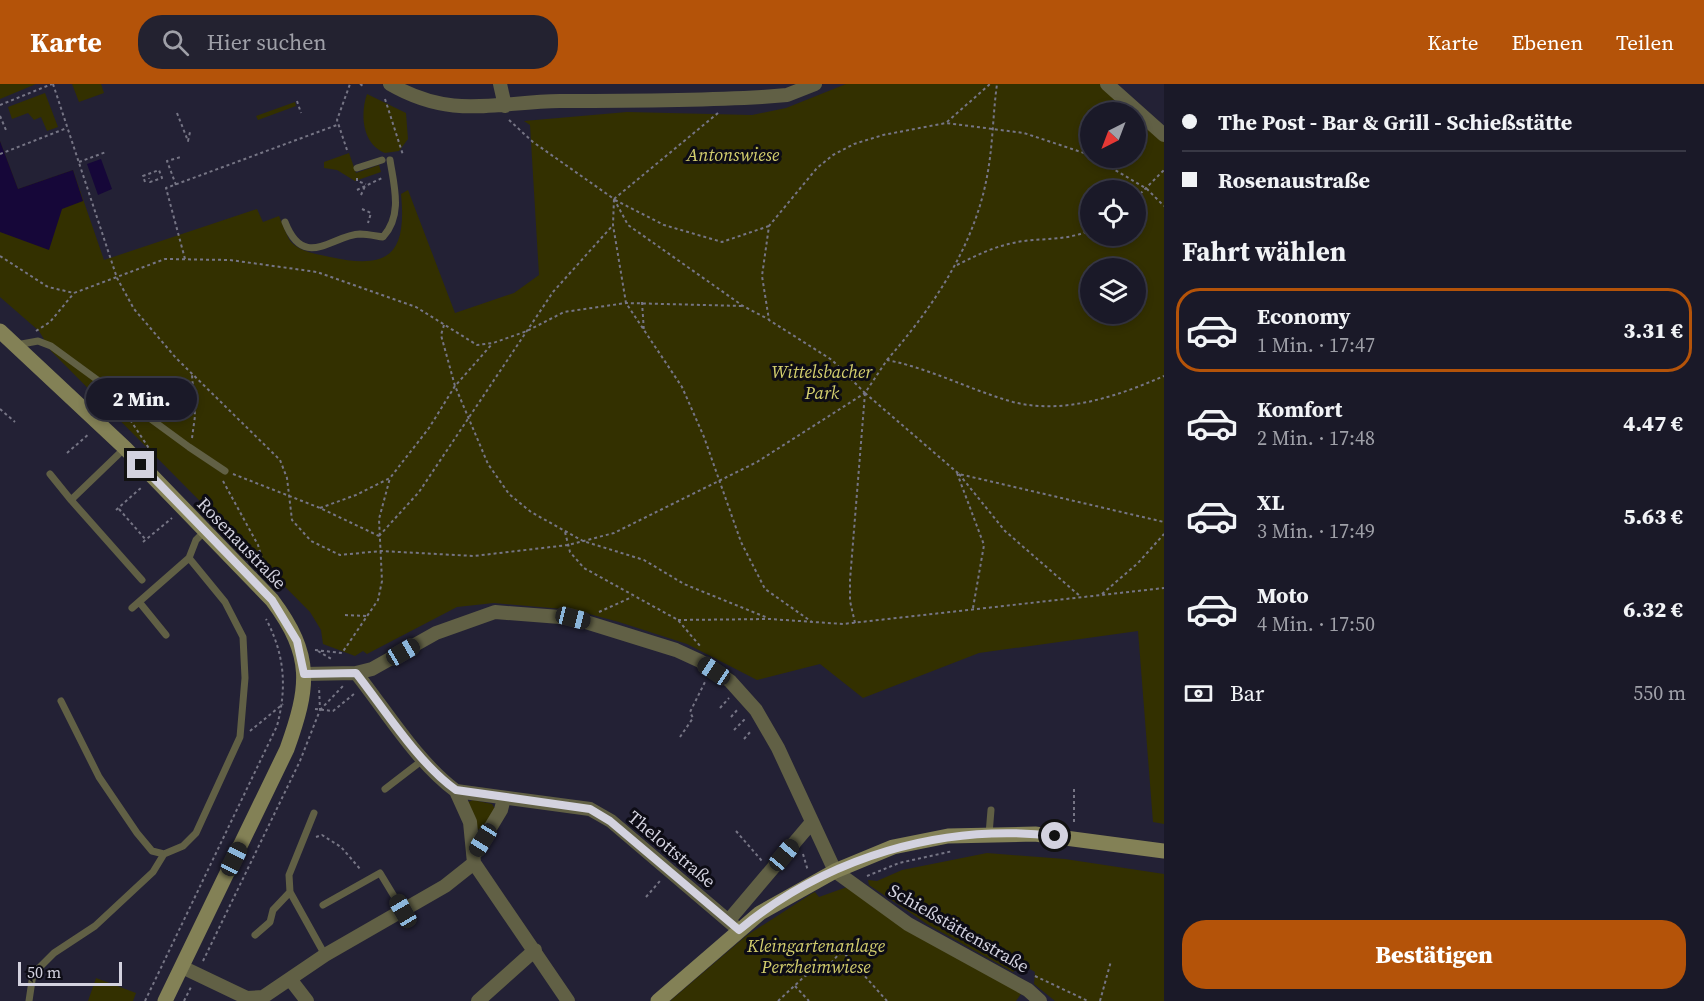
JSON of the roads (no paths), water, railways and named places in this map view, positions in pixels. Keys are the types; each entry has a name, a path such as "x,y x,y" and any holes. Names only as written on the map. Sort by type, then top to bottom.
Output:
{"main road":[{"name":"Rosenaustraße","path":"0,331 125,448 272,600 286,619 297,641 304,674 302,707 287,749 165,1001"},
{"path":"658,1001 734,925 835,871 893,847 948,836 1035,834 1164,851"}],"street":[{"path":"390,84 415,98 481,108 546,101 761,90 787,95 814,84"},
{"path":"500,84 505,106"},
{"path":"1107,84 1164,135"},
{"name":"Schießstättenstraße","path":"304,674 356,673 372,669 436,633 495,612 573,618 676,650 700,661 730,681 756,710 778,748 835,871 908,924 1018,984 1040,1001"},
{"path":"356,673 424,759 442,780 456,790 470,822 474,859 568,1001"},
{"name":"Thelottstraße","path":"456,790 590,809 610,821 734,925"},
{"path":"182,967 248,999 263,997 326,956 403,911 474,859 501,810 504,798"},
{"path":"734,925 771,871 812,822"},
{"path":"478,1001 535,950"},
{"path":"290,980 307,1001"}],"lane":[{"path":"285,222 292,236 312,248 330,245 358,234 383,237 394,218 396,191 392,174 386,160 357,168"},
{"path":"16,345 38,341 51,346 224,474"},
{"path":"71,500 125,448"},
{"path":"50,474 142,580"},
{"path":"132,608 189,558 196,540 204,532"},
{"path":"29,1001 33,974 54,953 94,926 153,872 164,854 183,846 196,833 240,737 245,678 243,637 225,602 189,558"},
{"path":"140,603 166,635"},
{"path":"60,701 99,777 137,833 152,851 164,854"},
{"path":"385,789 424,759"},
{"path":"989,834 991,810"},
{"path":"314,813 289,875 290,892 326,956"},
{"path":"323,905 380,873 403,911"},
{"path":"255,935 270,922 273,910 290,892"}],"park label":[{"name":"Antonswiese","path":"733,154"},
{"name":"Wittelsbacher Park","path":"822,381"},
{"name":"Kleingartenanlage Perzheimwiese","path":"816,955"}]}
